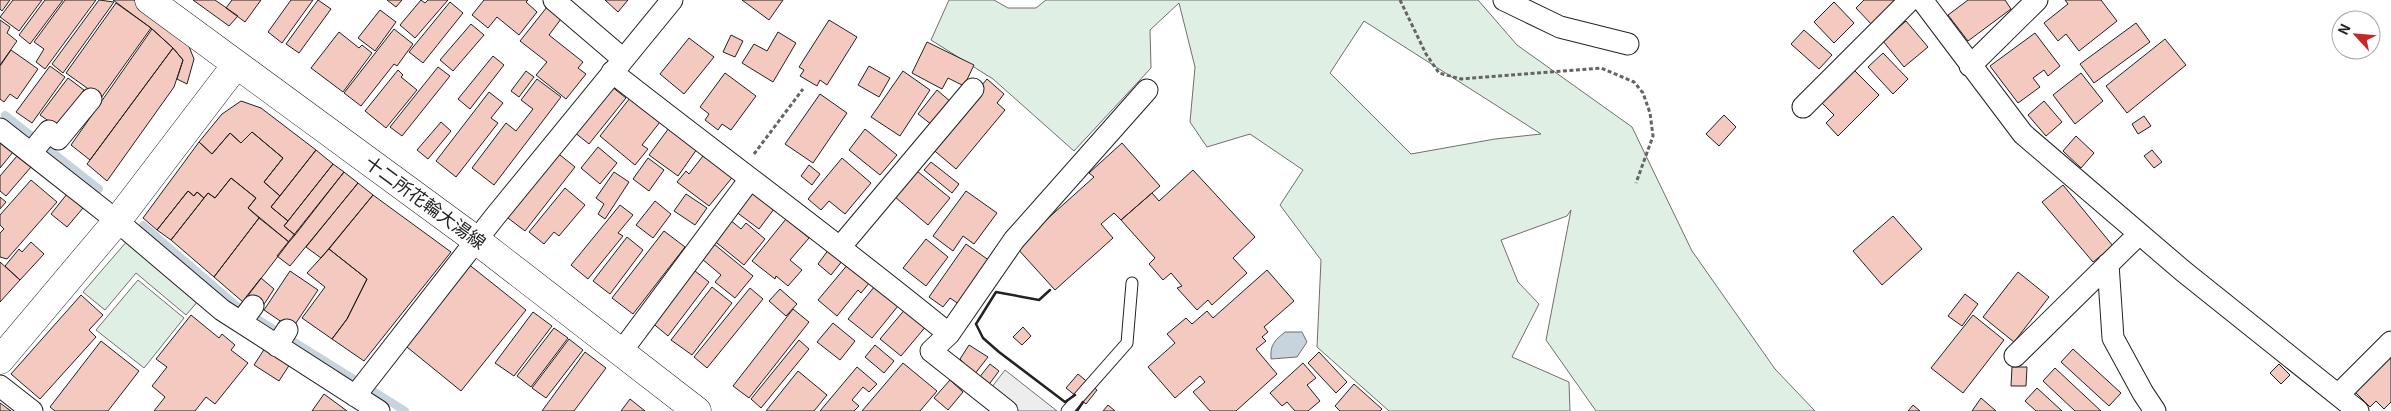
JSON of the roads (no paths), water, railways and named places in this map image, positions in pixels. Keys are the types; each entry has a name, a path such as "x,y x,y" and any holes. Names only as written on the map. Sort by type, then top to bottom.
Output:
{"main road":[{"name":"十二所花輪大湯線","path":"149,0 476,240 697,411"},
{"path":"0,360 117,221 236,65"}],"street":[{"path":"554,0 618,65 750,179 841,246 949,334"},
{"path":"355,395 476,240 672,0"},
{"path":"1504,0 1560,27 1628,44"},
{"path":"1803,107 1910,0"},
{"path":"1922,0 2023,134 2139,234 2358,411"},
{"path":"1970,66 2037,0"},
{"path":"841,246 973,90"},
{"path":"1007,411 931,351 949,334 1014,240 1147,90"},
{"path":"32,153 49,131 58,139 91,99"},
{"path":"0,129 117,221 222,310 247,314 379,411"},
{"path":"621,352 750,179"},
{"path":"2015,356 2139,234"},
{"path":"2108,264 2113,338 2155,411"},
{"path":"2338,395 2391,342"},
{"path":"0,386 32,411"}],"lane":[{"path":"1068,411 1127,343 1132,282"}],"waterway":[{"path":"5,115 99,189"},
{"path":"143,225 237,306 405,411"}]}
